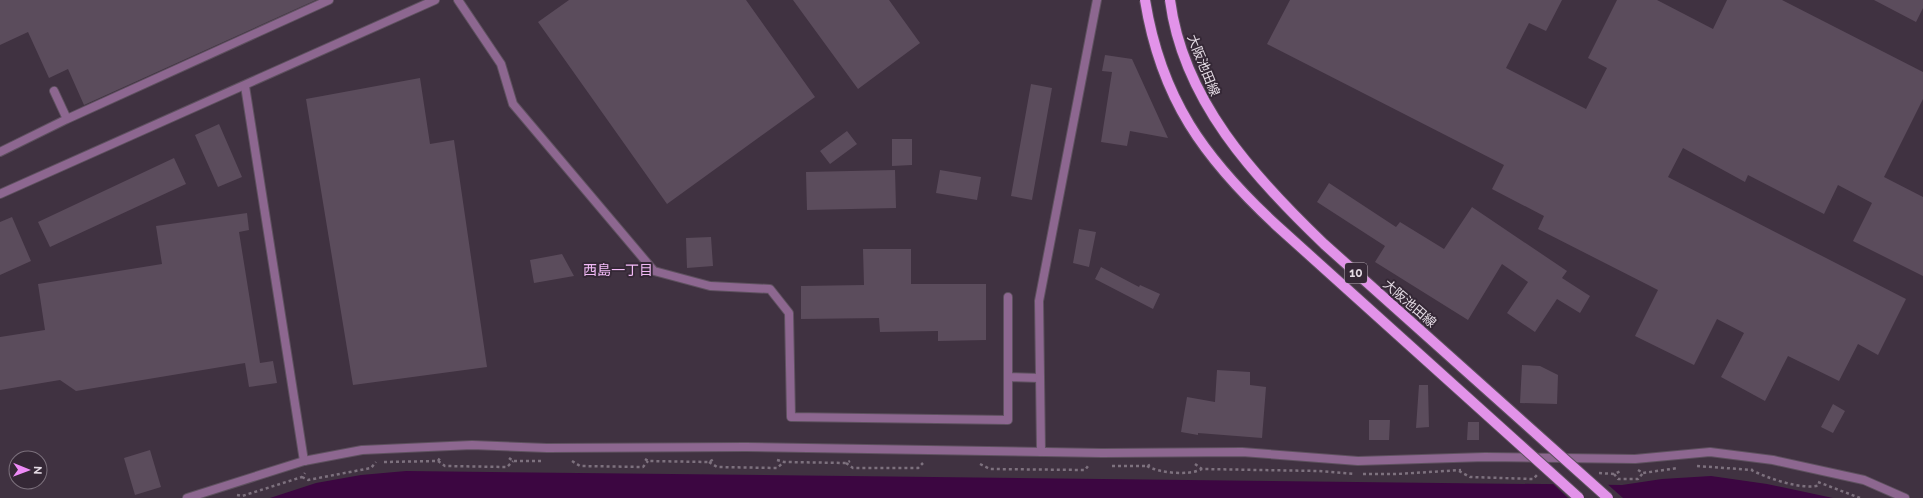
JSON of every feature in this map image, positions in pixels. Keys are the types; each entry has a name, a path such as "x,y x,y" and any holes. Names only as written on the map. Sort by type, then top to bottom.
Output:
{"main road":[{"name":"10","path":"1144,0 1154,45 1174,96 1186,121 1201,144 1231,181 1276,226 1579,498"},
{"name":"大阪池田線","path":"1170,0 1183,56 1193,80 1219,125 1253,170 1296,218 1324,244 1608,498"}],"street":[{"path":"0,152 67,119 329,0"},
{"path":"0,194 435,0"},
{"path":"458,0 501,64 513,104 654,271 710,286 770,288 789,313 791,417 1008,420 1008,297"},
{"path":"1041,452 1039,301 1097,0"},
{"path":"245,86 304,461"},
{"path":"54,91 67,119"},
{"path":"1008,377 1040,378"},
{"path":"187,498 304,461 362,450 472,445 547,448 746,447 1041,452 1242,452 1358,461 1485,457 1635,459 1710,452 1773,460 1864,480 1905,498"}],"path":[{"path":"438,461 441,457"},
{"path":"507,458 513,461 543,461"},
{"path":"572,461 576,458"},
{"path":"642,458 648,461 709,462 717,467 777,468 784,462"},
{"path":"709,462 714,459 722,459"},
{"path":"769,459 777,459 784,462 846,463 853,460"},
{"path":"918,460 923,463 930,463"},
{"path":"372,461 438,461 445,466 507,467 513,461"},
{"path":"565,461 572,461 580,466 643,467 648,461"},
{"path":"973,464 980,464 986,461"},
{"path":"302,477 308,480 371,468 376,462"},
{"path":"1084,462 1088,466"},
{"path":"846,463 853,468 918,468 923,463"},
{"path":"980,464 990,469 1084,470 1088,466 1095,466"},
{"path":"1110,466 1147,466 1153,464"},
{"path":"1189,464 1196,464 1202,469"},
{"path":"1147,466 1157,472 1196,473 1202,469 1397,474 1459,471 1463,469"},
{"path":"1694,466 1751,470 1758,469"},
{"path":"1637,470 1643,473 1679,468"},
{"path":"1459,471 1470,477 1534,479 1540,472 1534,470"},
{"path":"1592,473 1614,474 1622,470"},
{"path":"1751,470 1766,478 1813,488 1820,484"},
{"path":"235,494 241,497 302,477 307,472"},
{"path":"1614,474 1618,479 1638,479 1643,473"},
{"path":"1815,479 1820,484 1860,498"}],"shaded area":[{"path":"406,471 1622,485 1662,479 1711,476 1767,484 1833,498 270,498 316,483 361,475"}],"pier":[{"path":"1551,482 1606,483 1623,498 1568,498"}],"building":[{"path":"0,0 316,0 84,105 68,69 49,78 28,32 0,45"},
{"path":"569,0 746,0 815,97 667,204 538,22"},
{"path":"793,0 889,0 920,43 858,89"},
{"path":"1290,0 1562,0 1546,31 1529,23 1506,68 1586,109 1607,68 1588,58 1617,0 1657,0 1713,29 1727,0 1782,0 1923,72 1923,99 1884,177 1923,197 1923,276 1853,241 1872,203 1838,185 1824,214 1748,175 1745,182 1683,148 1668,177 1906,299 1878,355 1858,344 1839,381 1788,356 1765,401 1721,377 1744,333 1717,319 1694,365 1635,336 1658,290 1538,229 1544,216 1492,189 1504,165 1267,44"},
{"path":"1874,0 1923,0 1923,8 1916,22"},
{"path":"1105,55 1132,59 1168,138 1130,131 1127,146 1101,142 1112,72 1102,71"},
{"path":"420,78 430,144 454,140 487,367 353,385 306,99"},
{"path":"1031,84 1052,88 1032,200 1011,196"},
{"path":"219,124 242,177 218,187 195,135"},
{"path":"847,131 857,144 830,164 820,151"},
{"path":"892,139 912,139 912,165 892,166"},
{"path":"174,158 186,184 50,247 38,222"},
{"path":"895,170 896,208 807,210 806,172"},
{"path":"940,170 981,177 977,200 936,193"},
{"path":"1329,183 1396,227 1400,222 1444,249 1472,207 1567,271 1562,278 1590,296 1580,313 1557,299 1535,332 1507,313 1528,282 1502,264 1468,320 1375,262 1385,246 1317,202"},
{"path":"247,213 249,230 239,232 260,363 273,361 277,383 249,387 245,363 76,391 60,380 0,390 0,337 45,330 38,284 162,264 156,226"},
{"path":"12,217 31,261 0,275 0,222"},
{"path":"1079,229 1096,232 1089,267 1073,263"},
{"path":"711,237 713,266 687,268 686,238"},
{"path":"863,249 911,249 911,284 986,284 986,340 938,341 938,331 880,332 879,318 801,319 801,286 864,285"},
{"path":"562,254 574,276 534,283 530,260"},
{"path":"1101,267 1139,287 1140,285 1160,294 1153,309 1095,279"},
{"path":"1522,365 1540,366 1558,375 1557,404 1520,403"},
{"path":"1217,370 1250,372 1250,385 1266,387 1262,438 1198,433 1198,435 1181,432 1187,397 1215,402"},
{"path":"1419,385 1428,385 1429,427 1416,428"},
{"path":"1833,404 1845,411 1833,433 1821,427"},
{"path":"1369,420 1390,420 1389,440 1369,440"},
{"path":"1468,422 1479,422 1479,440 1467,440"},
{"path":"150,450 161,487 135,495 124,458"}],"district":[{"name":"西島一丁目","path":"618,270"}]}
